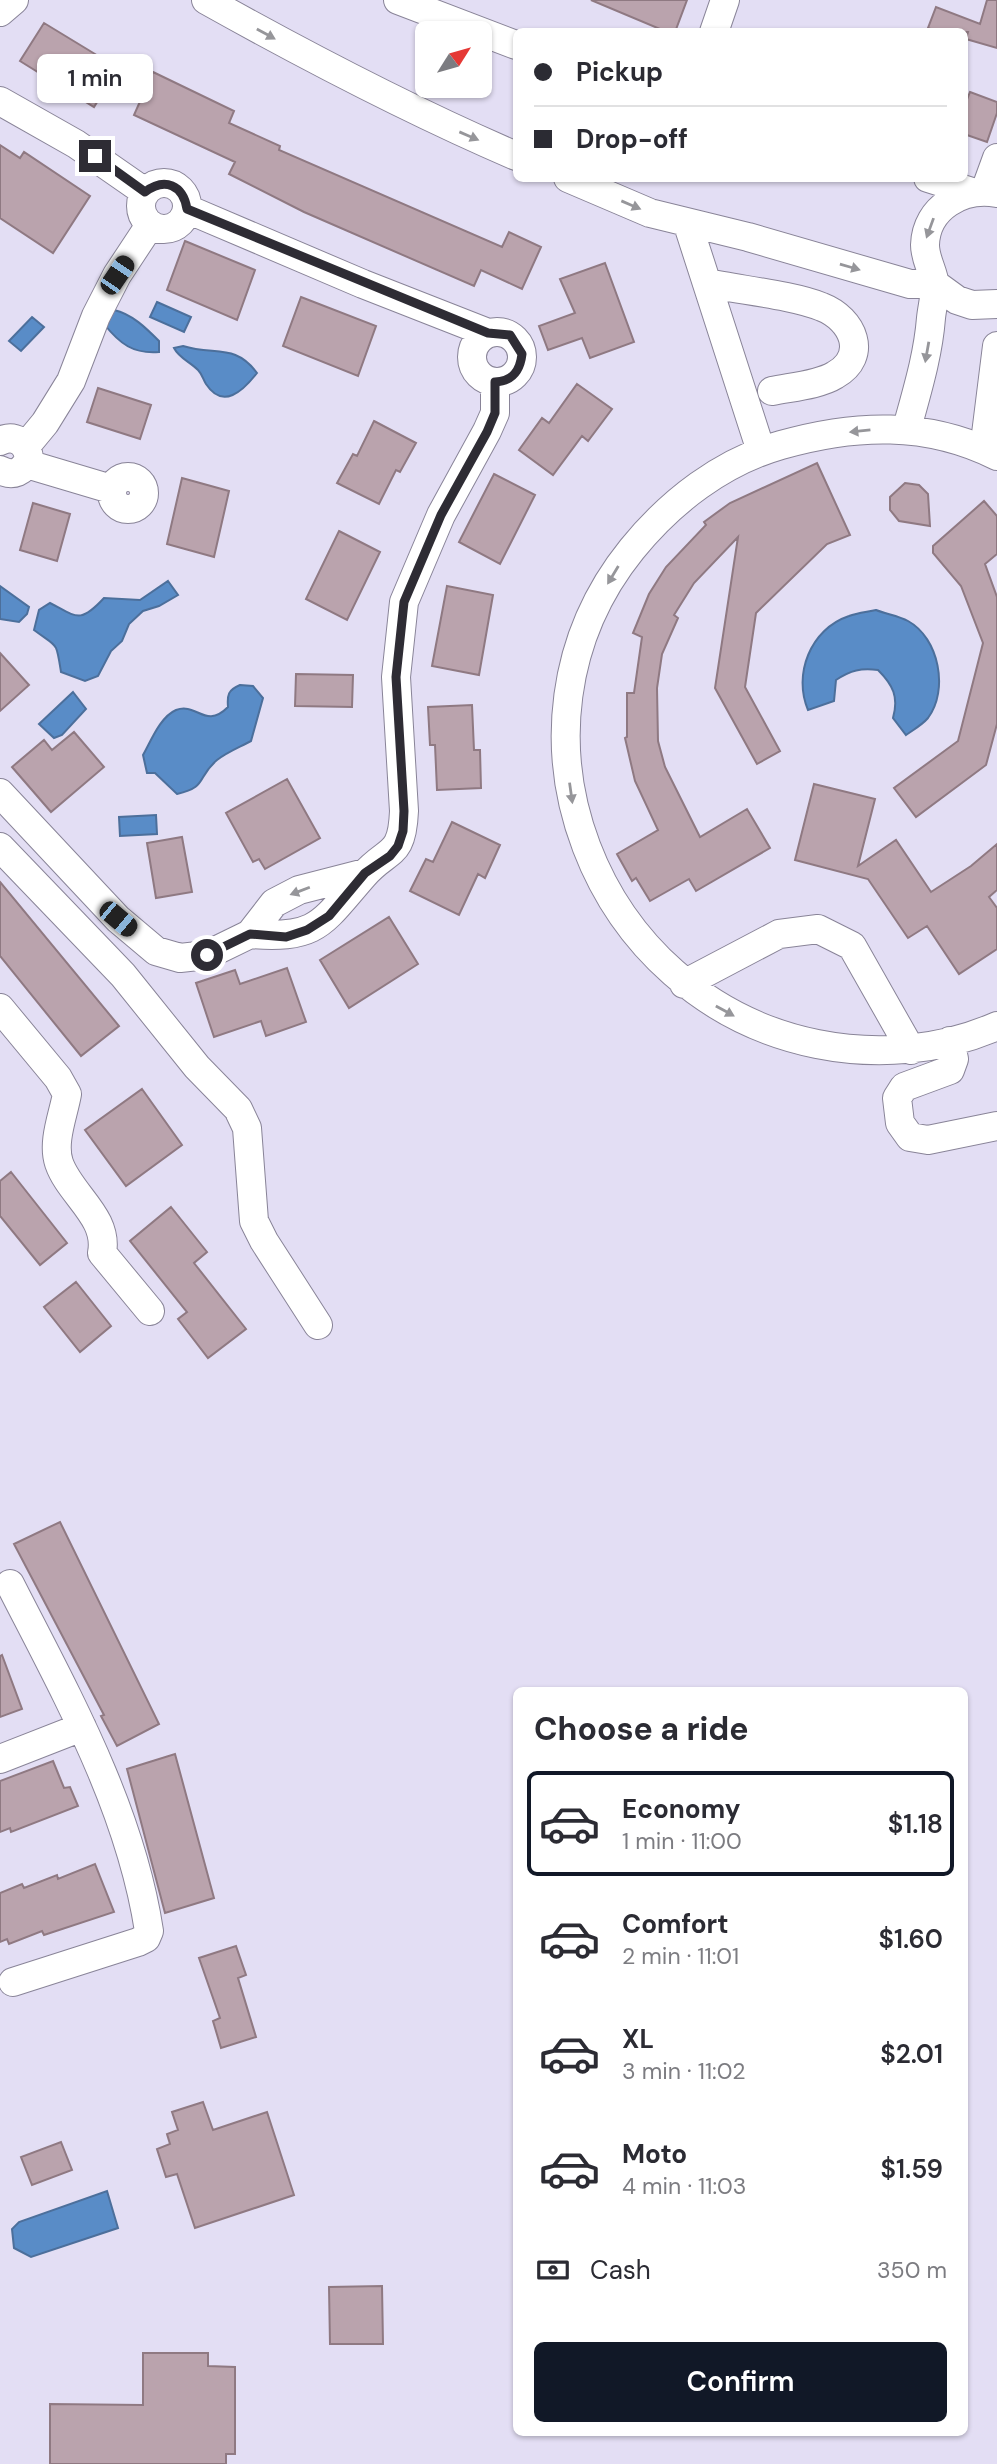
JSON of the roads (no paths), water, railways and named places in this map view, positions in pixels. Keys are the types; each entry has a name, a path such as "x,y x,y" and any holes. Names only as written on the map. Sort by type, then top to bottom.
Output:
{"street":[{"path":"0,12 14,0"},
{"path":"206,0 323,66 421,115 513,155"},
{"path":"398,0 513,44"},
{"path":"714,28 725,0"},
{"path":"0,101 76,144 145,192"},
{"path":"985,192 997,158"},
{"path":"577,182 650,213 688,225 748,237 910,284 935,284 957,300 972,305 997,303"},
{"path":"944,182 985,192"},
{"path":"166,183 178,188 185,197 187,209 183,220 173,228 161,230 150,225 143,216 141,203 145,192 155,185 166,183"},
{"path":"907,428 928,353 935,284 926,257 928,228 945,204 985,192"},
{"path":"187,209 488,333 510,335 522,354 515,375 506,381 484,379 475,371 471,360 478,340 488,333"},
{"path":"111,489 13,455 45,423 71,382 96,316 117,275 150,225"},
{"path":"688,225 761,451"},
{"path":"707,283 822,307 846,321 855,341 850,362 834,376 772,391"},
{"path":"997,346 991,453 907,428 812,436 761,451 704,481 647,531 615,570 586,627 569,688 565,752 573,803 596,875 630,930 684,985 726,1013 785,1038 847,1050 911,1050 997,1026"},
{"path":"250,934 286,937 307,930 329,916 365,873 390,856 403,831 396,677 404,602 441,515 495,413 495,382"},
{"path":"0,793 118,919 156,951 180,958 207,955 250,934 274,903 299,890 365,873"},
{"path":"0,847 123,975 197,1067 238,1110 247,1128 254,1221 318,1325"},
{"path":"684,985 779,934 818,929 852,946 911,1050"},
{"path":"0,1008 58,1078 67,1094 56,1146 59,1165 105,1238 102,1253 150,1311"},
{"path":"950,1041 954,1059 950,1070 904,1087 897,1098 900,1123 910,1137 928,1140 997,1126"},
{"path":"10,1584 82,1727 127,1841 149,1931 146,1938 138,1942 13,1982"},
{"path":"0,1759 82,1727"}],"water":[{"path":"157,302 191,317 184,332 150,317"},
{"path":"114,310 133,318 149,331 159,341 159,352 134,349 116,337 104,324"},
{"path":"32,317 44,327 21,351 9,341"},
{"path":"183,346 232,354 249,364 257,373 246,386 233,395 219,396 212,392 198,370 174,348"},
{"path":"168,581 178,595 159,606 143,611 129,624 122,641 111,651 98,676 85,681 61,672 55,646 34,630 39,610 50,603 78,616 89,612 104,598 140,600"},
{"path":"0,586 29,607 27,614 19,622 0,619"},
{"path":"876,610 904,619 919,629 927,639 938,665 938,693 934,706 926,721 906,735 893,718 895,698 888,681 878,670 856,670 836,680 834,701 808,710 804,696 804,668 808,655 824,631 849,616"},
{"path":"240,685 253,686 263,698 251,741 217,760 198,785 187,791 177,794 155,773 147,773 143,755 156,730 170,713 190,709 213,716 228,707 228,696"},
{"path":"73,692 86,709 62,735 54,738 39,724"},
{"path":"156,815 157,834 120,836 119,817"},
{"path":"107,2191 118,2228 31,2257 14,2248 12,2229 19,2222"}]}
